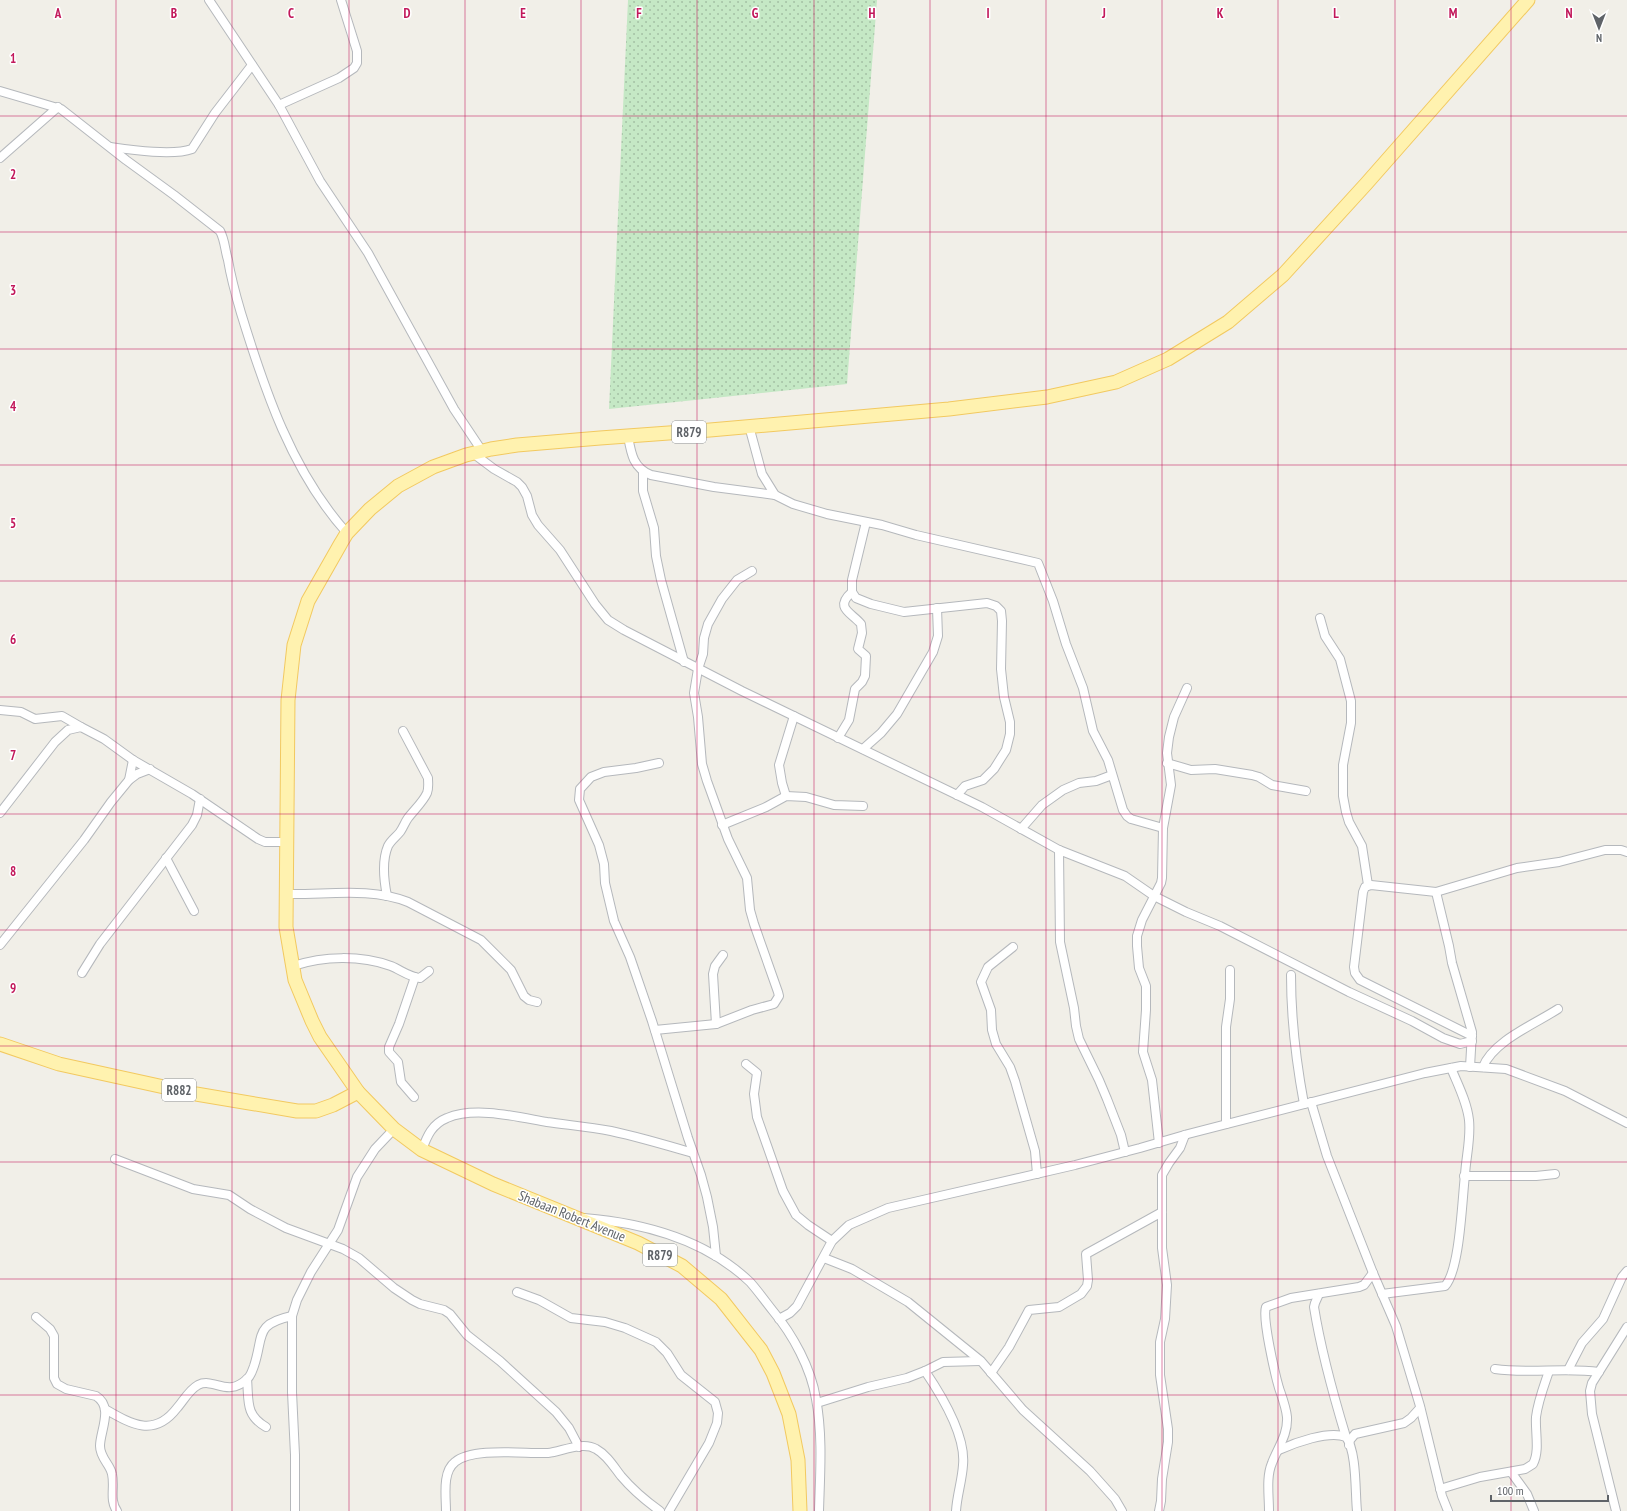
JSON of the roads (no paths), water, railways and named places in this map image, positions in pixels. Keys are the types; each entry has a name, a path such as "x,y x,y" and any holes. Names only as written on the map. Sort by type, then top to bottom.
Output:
{"main road":[{"name":"R879","path":"389,1124 358,1092 347,1078 312,1022 295,980 286,927 285,842 288,700 294,646 308,601 347,533 370,509 398,486 433,467 478,452 517,445 949,409 1046,397 1116,382 1168,359 1228,322 1283,275 1366,184 1528,0"},
{"name":"R882","path":"0,1044 59,1064 196,1094 297,1111 316,1111 333,1105 358,1092"},
{"name":"Shabaan Robert Avenue","path":"389,1124 422,1150 493,1184 578,1217 638,1243 682,1266 721,1299 760,1350 773,1373 789,1414 798,1460 800,1511"}],"street":[{"path":"209,0 278,105 320,181 368,253 478,452 494,469 517,482 522,487 527,496 532,515 538,525 557,546 591,600 608,620 684,662 957,795 1021,828 1059,850 1125,876 1154,896 1186,912 1220,926 1349,992 1412,1021 1443,1038 1460,1044 1472,1039"},
{"path":"278,105 338,78 354,68 358,57 357,51 341,0"},
{"path":"110,147 180,152 192,149 215,113 252,65"},
{"path":"0,91 58,108 220,231 223,237 241,313 265,389 278,420 319,498 347,533"},
{"path":"0,158 58,108"},
{"path":"749,426 762,474 775,495"},
{"path":"628,436 634,461 643,472 651,475 714,487 775,495 793,504 815,511 1038,563 1053,601 1066,644 1083,688 1092,731 1108,760 1127,816 1131,819 1163,828"},
{"path":"643,472 643,491 654,528 656,556 661,580 684,662"},
{"path":"866,522 852,580 852,592 856,598 896,610 910,612 987,603 996,606 1001,611 1002,676 1004,697 1010,722 1010,734 1006,750 994,769 983,780 965,786 957,795"},
{"path":"655,1030 716,1024 748,1011 774,1004 779,996 750,910 747,878 722,825 702,764 694,693 698,669 703,654 706,629 712,614 737,580 752,571"},
{"path":"838,738 849,720 855,689 862,682 865,676 866,656 858,649 862,633 861,624 849,614 844,605 845,599 852,592"},
{"path":"863,749 881,733 897,714 933,652 938,636 937,608"},
{"path":"1320,618 1325,636 1340,659 1351,701 1351,723 1343,765 1343,796 1349,822 1362,846 1368,886"},
{"path":"1159,1143 1152,1080 1143,1052 1146,986 1139,968 1136,946 1137,936 1142,920 1162,878 1163,828 1171,785 1167,762 1169,737 1174,717 1187,688"},
{"path":"0,710 21,712 34,719 62,716 104,739 133,760 200,799 258,839 265,842 285,842"},
{"path":"786,796 779,765 794,716"},
{"path":"0,813 55,742 68,730 81,727"},
{"path":"387,896 385,864 388,845 401,831 407,820 427,793 428,785 428,778 403,731"},
{"path":"129,780 133,760"},
{"path":"1167,762 1191,770 1215,769 1252,774 1272,785 1306,791"},
{"path":"659,763 636,768 604,772 591,777 580,789 579,800 588,819 604,864 605,883 614,921 630,957 655,1030 707,1197 715,1241 716,1256"},
{"path":"0,945 84,840 129,780 137,774 150,769"},
{"path":"1021,828 1042,805 1063,790 1079,783 1096,781 1112,775"},
{"path":"722,825 766,807 786,796 800,796 834,805 863,806"},
{"path":"82,973 100,944 192,825 197,816 200,799"},
{"path":"1059,850 1060,942 1074,1008 1076,1026 1079,1039 1107,1099 1121,1135 1125,1152"},
{"path":"1472,1039 1374,988 1360,980 1355,973 1354,962 1358,944 1363,892 1365,887 1368,886 1436,892 1517,868 1559,862 1605,850 1621,850 1627,852"},
{"path":"166,858 194,910"},
{"path":"1436,892 1452,963 1472,1039 1470,1067"},
{"path":"286,894 371,894 387,896 408,902 481,940 510,970 524,996 529,1000 537,1002"},
{"path":"1013,948 988,967 981,982 990,1006 992,1030 996,1044 1010,1067 1020,1096 1035,1151 1037,1174"},
{"path":"716,1024 713,974 715,966 723,955"},
{"path":"293,966 306,962 333,958 357,959 391,966 415,977 422,977 429,972"},
{"path":"1226,1124 1226,1027 1230,999 1230,970"},
{"path":"1290,975 1290,1003 1297,1066 1308,1103 1327,1156 1396,1326 1420,1408 1440,1489 1448,1511"},
{"path":"414,1097 401,1082 398,1062 389,1052 389,1047 399,1024 415,977"},
{"path":"1483,1067 1488,1058 1502,1044 1558,1009"},
{"path":"746,1064 757,1073 754,1094 758,1117 783,1191 796,1215 832,1241"},
{"path":"779,1318 790,1313 797,1306 832,1241 848,1225 888,1208 1125,1152 1388,1082 1450,1068 1483,1067 1506,1069 1565,1092 1627,1123"},
{"path":"1382,1294 1445,1286 1449,1282 1455,1265 1463,1203 1469,1121 1462,1093 1450,1068"},
{"path":"422,1150 428,1134 437,1124 448,1117 467,1114 496,1113 610,1131 693,1153"},
{"path":"295,1511 292,1316 297,1300 311,1272 338,1230 357,1177 389,1124"},
{"path":"1159,1511 1162,1501 1162,1478 1168,1442 1167,1422 1160,1375 1160,1342 1165,1318 1167,1285 1162,1248 1163,1171 1180,1148 1185,1135"},
{"path":"115,1159 193,1190 229,1195 250,1209 286,1228 344,1249 359,1258 394,1288 412,1300 420,1304 444,1310 450,1314 467,1334 500,1361 556,1412 570,1428 579,1447"},
{"path":"1464,1176 1536,1176 1555,1174"},
{"path":"991,1373 1009,1346 1029,1310 1059,1307 1073,1300 1084,1291 1088,1280 1086,1254 1162,1212"},
{"path":"578,1217 610,1220 667,1233 716,1256 750,1283 779,1318 790,1334 800,1353 809,1375 817,1403 819,1422 819,1511"},
{"path":"824,1258 852,1269 908,1302 981,1361 1023,1410 1090,1470 1115,1499 1122,1511"},
{"path":"1568,1370 1582,1343 1603,1319 1619,1283 1627,1271"},
{"path":"1269,1511 1269,1475 1272,1463 1284,1440 1287,1428 1287,1417 1274,1364 1265,1310 1269,1305 1291,1298 1359,1287 1364,1284 1373,1272"},
{"path":"517,1292 539,1300 571,1318 604,1322 625,1328 656,1342 667,1353 681,1375 715,1402 718,1413 717,1423 709,1443 669,1511"},
{"path":"1319,1294 1314,1307 1318,1334 1334,1399 1347,1441 1354,1473 1357,1511"},
{"path":"105,1409 126,1422 135,1425 150,1425 167,1419 198,1385 213,1384 226,1388 233,1387 247,1380 251,1374 260,1336 264,1329 268,1325 280,1319 292,1316"},
{"path":"36,1317 50,1329 54,1336 54,1375 56,1384 66,1389 90,1394 98,1398 103,1403 105,1409 104,1425 100,1445 102,1456 111,1471 113,1504 117,1511"},
{"path":"1616,1511 1590,1404 1590,1391 1592,1383 1627,1327"},
{"path":"817,1403 873,1386 907,1378 925,1372 942,1362 981,1361"},
{"path":"1495,1369 1510,1371 1549,1372 1580,1370 1600,1372"},
{"path":"925,1372 950,1414 963,1450 963,1465 956,1511"},
{"path":"1440,1489 1529,1467 1535,1460 1536,1417 1538,1404 1549,1372"},
{"path":"247,1380 250,1411 257,1422 266,1427"},
{"path":"1347,1441 1350,1440 1355,1434 1404,1423 1420,1408"},
{"path":"1279,1450 1297,1442 1335,1435 1347,1441"},
{"path":"446,1511 447,1473 455,1462 462,1457 488,1453 548,1453 579,1447 596,1448 614,1465 630,1485 660,1511"},
{"path":"1511,1472 1527,1494 1534,1511"}]}
